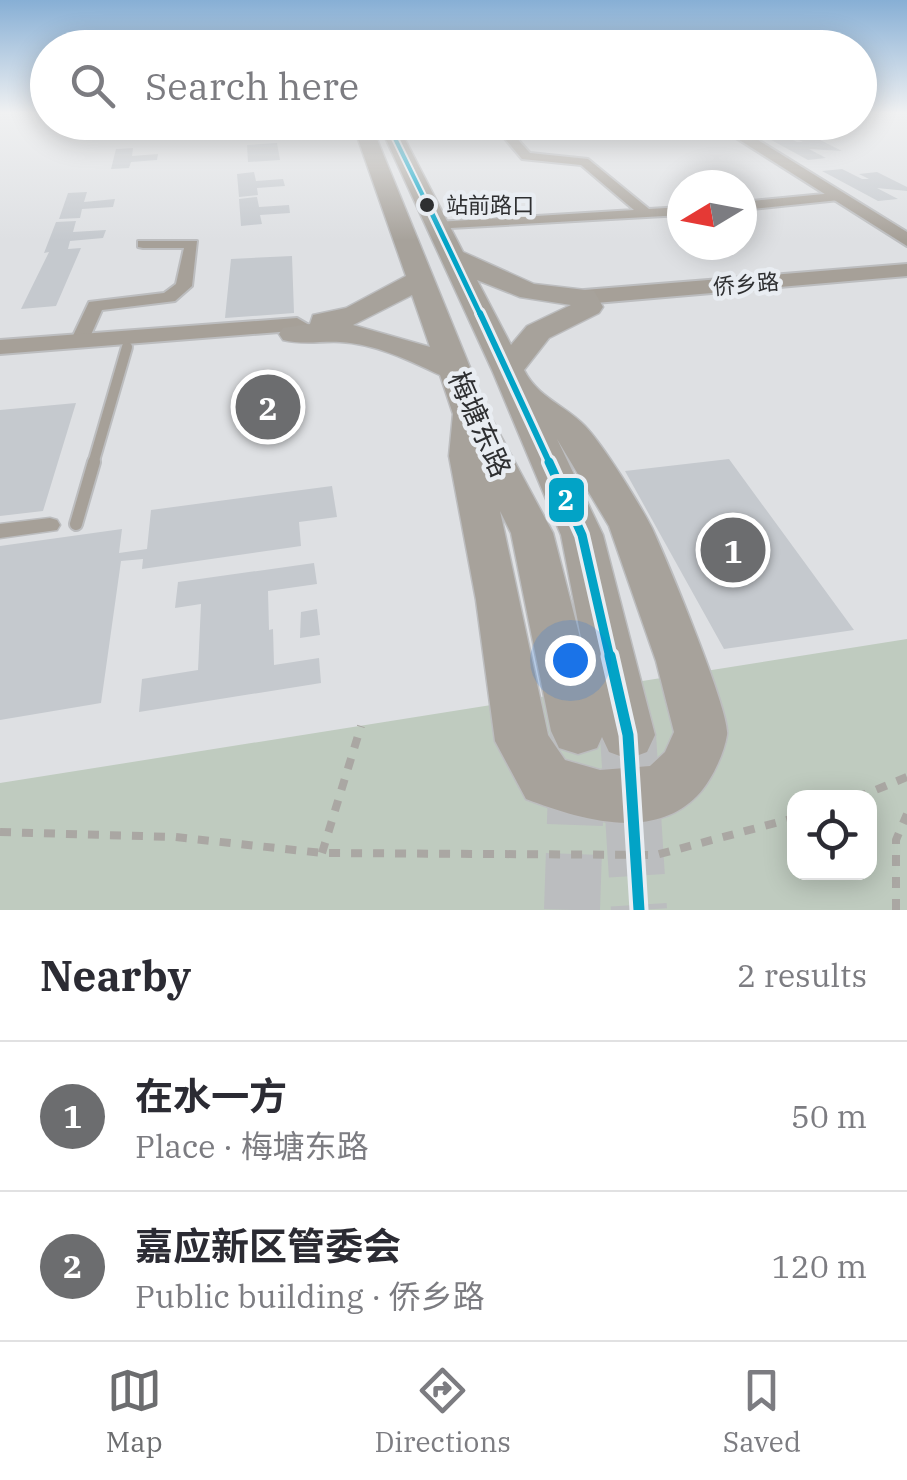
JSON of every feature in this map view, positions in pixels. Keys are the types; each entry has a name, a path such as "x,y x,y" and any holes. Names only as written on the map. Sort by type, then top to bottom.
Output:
{"main road":[{"name":"梅塘东路","path":"374,155 471,414 532,533 578,731"},
{"name":"梅塘东路","path":"403,155 513,382 582,536 628,734"},
{"path":"453,258 502,284 538,296 586,302"},
{"path":"296,329 354,316 420,279"},
{"path":"471,414 468,456 506,635 522,741 546,781 600,797 663,791 686,770 701,732 681,661 630,526 572,433 513,382 538,332 586,302"},
{"path":"296,329 340,330 378,337 454,369"}],"street":[{"path":"526,155 584,162 648,214"},
{"path":"772,155 907,240"},
{"path":"787,155 907,227"},
{"path":"757,205 834,197"},
{"path":"437,226 667,212"},
{"path":"78,342 95,306 169,297 184,286 192,244 144,244"},
{"name":"侨乡路","path":"586,302 907,270"},
{"name":"侨乡路","path":"586,302 907,278"},
{"path":"0,348 296,329"},
{"path":"0,358 296,329"},
{"path":"0,531 50,525"}],"lane":[{"path":"76,524 127,348"}],"path":[{"path":"322,853 362,726"},
{"path":"875,790 907,777"},
{"path":"896,910 896,840 907,814"},
{"path":"0,832 175,837 322,853 656,855 787,820"}],"shaded area":[{"path":"907,639 907,910 0,910 0,783"}],"building":[{"path":"114,155 158,155 157,160 131,162 129,168 111,169"},
{"path":"248,155 279,155 280,160 248,162"},
{"path":"800,155 826,158 808,160"},
{"path":"842,169 862,179 869,179 859,174 877,172 907,187 907,191 877,188 898,199 878,201 822,171"},
{"path":"254,172 256,181 283,179 285,186 257,188 258,195 239,197 237,174"},
{"path":"87,192 84,202 115,199 113,207 82,209 80,218 59,219 68,193"},
{"path":"257,197 259,207 289,205 290,213 260,215 262,224 241,226 239,199"},
{"path":"76,221 73,232 106,230 103,238 70,241 68,249 81,248 56,306 21,309 49,252 44,253 56,222"},
{"path":"292,256 294,313 225,318 231,259"},
{"path":"76,403 43,511 0,516 0,410"},
{"path":"729,459 854,630 724,649 625,471"},
{"path":"332,486 337,517 299,522 301,546 142,569 143,559 121,561 101,703 0,720 0,546 122,529 119,553 147,549 151,510"},
{"path":"314,563 317,584 268,591 269,630 273,629 274,665 319,658 321,683 139,712 142,679 198,670 201,604 175,608 178,582"},
{"path":"317,609 320,635 300,638 301,612"}],"tunnel":[{"path":"572,910 578,731"},
{"path":"628,735 639,910"}],"transit line":[{"name":"2","path":"403,155 508,370 582,535 628,735 639,910"}],"place":[{"name":"站前路口","path":"427,205"},
{"name":"嘉应新区管委会","path":"268,407"},
{"name":"在水一方","path":"733,550"}]}
